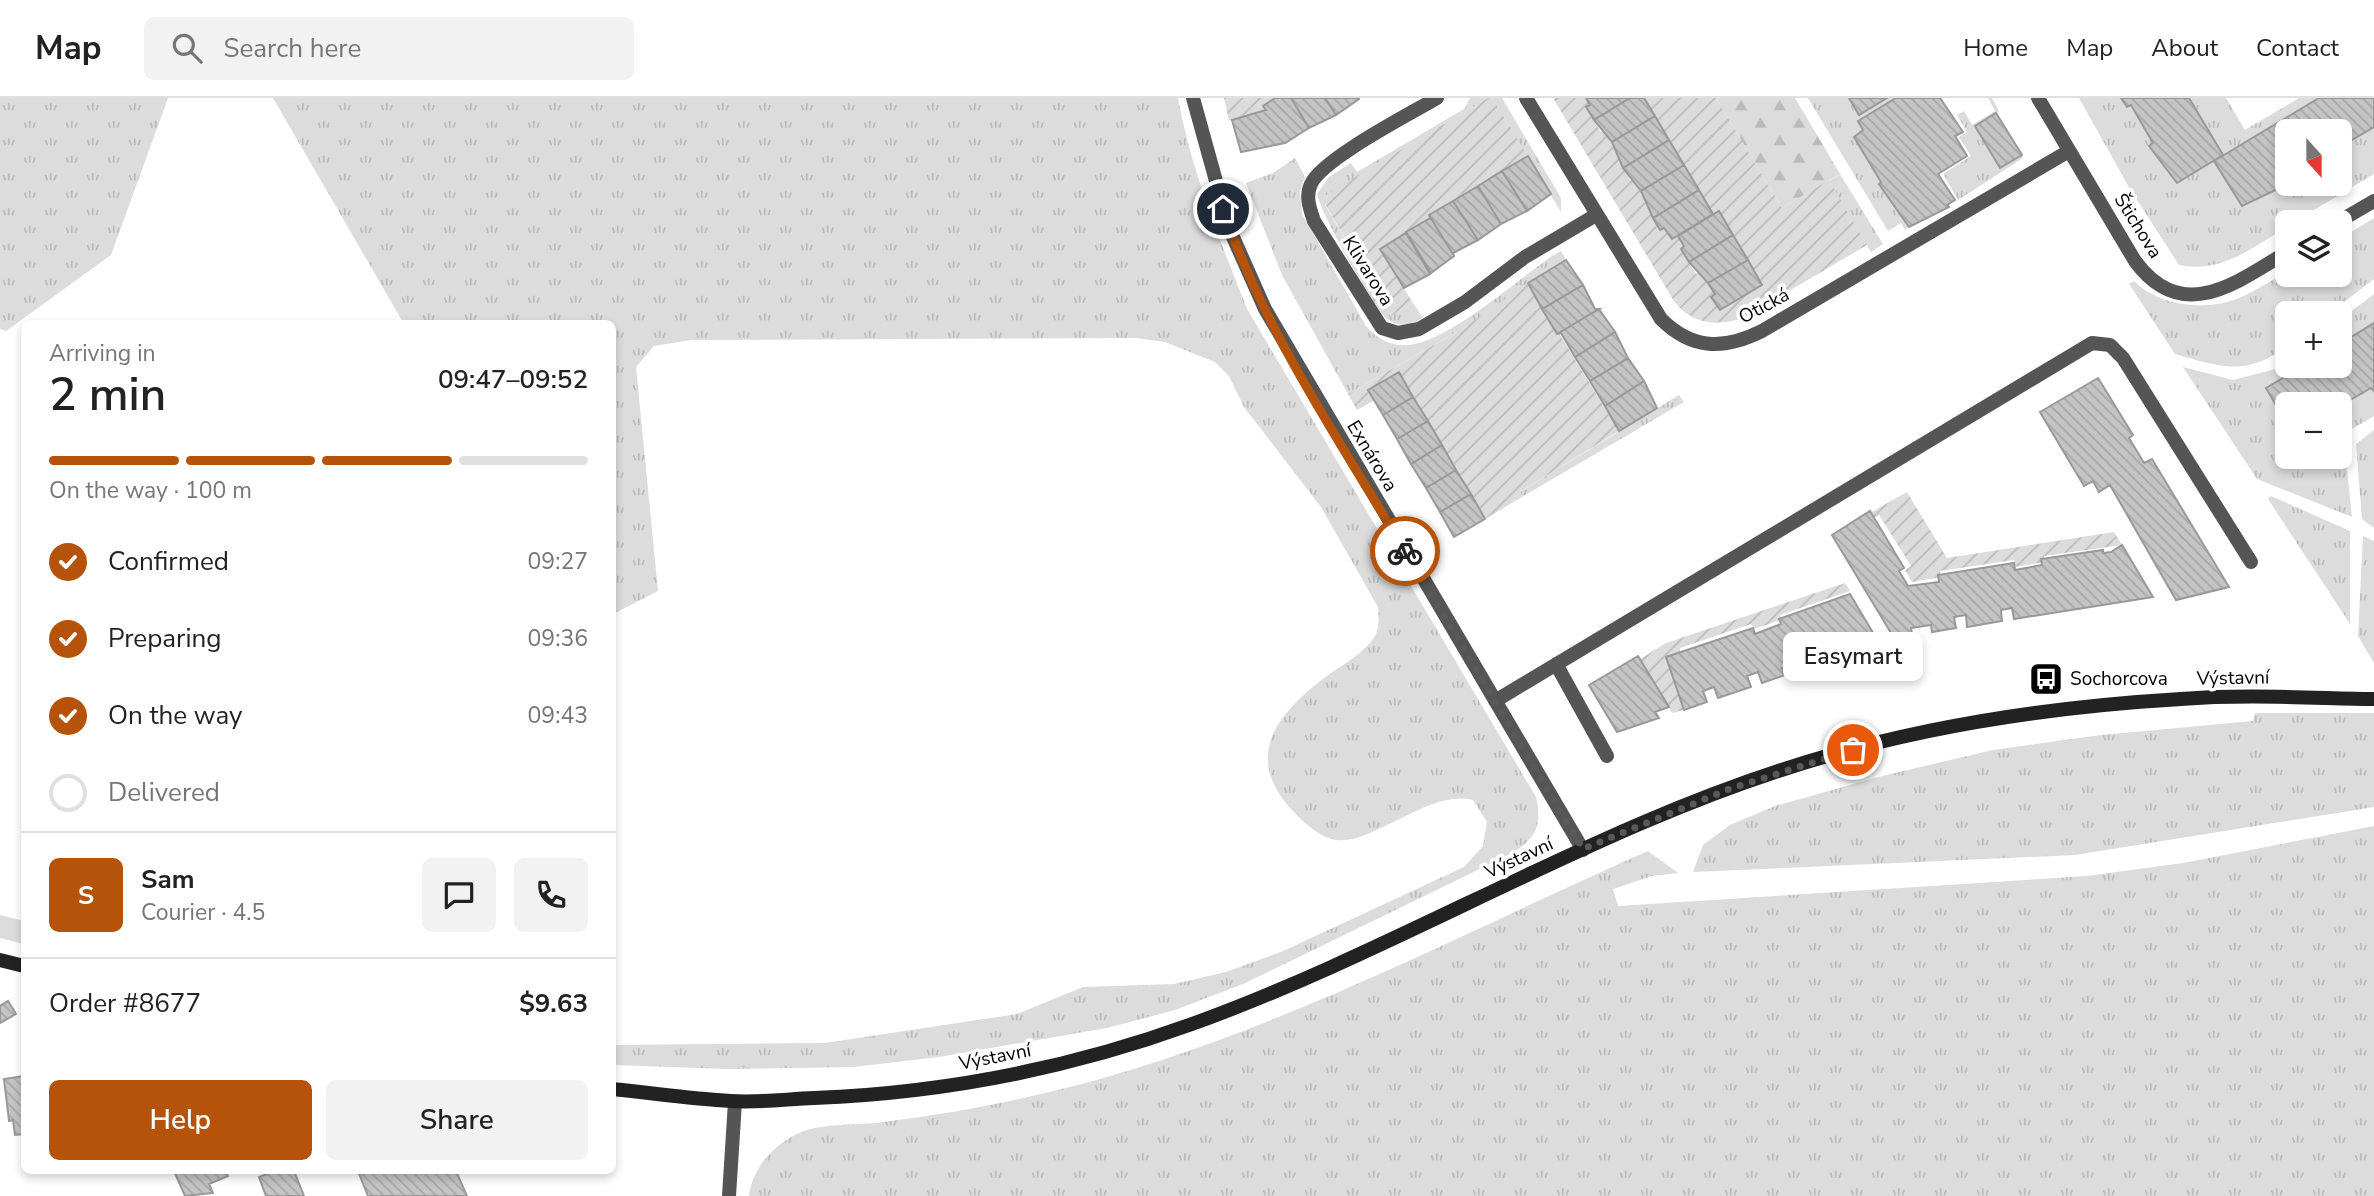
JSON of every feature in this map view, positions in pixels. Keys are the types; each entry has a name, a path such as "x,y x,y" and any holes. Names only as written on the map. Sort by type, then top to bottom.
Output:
{"main road":[{"name":"Výstavní","path":"616,1089 734,1102 874,1096 957,1085 1039,1068 1161,1035 1313,975 1583,849 1755,780 1826,756 1932,731 2094,706 2184,698 2374,699"},
{"path":"0,960 21,965"}],"street":[{"name":"Exnárova","path":"1193,98 1221,203 1240,257 1265,309 1583,849"},
{"name":"Klivarova","path":"1437,98 1331,162 1310,187 1309,206 1314,221 1382,328 1398,333 1419,329 1465,302 1525,257 1596,215"},
{"name":"Otická","path":"1525,98 1661,319 1691,341 1712,346 1723,345 1762,331 2069,151"},
{"name":"Štichova","path":"2038,98 2145,275 2165,289 2187,295 2212,293 2275,259"},
{"path":"2352,213 2374,201"},
{"path":"1494,701 2092,343 2110,345 2123,358 2251,562"},
{"path":"1556,663 1607,756"},
{"path":"729,1196 734,1102"}],"green space":[{"path":"0,98 168,98 111,255 6,331 0,329"},
{"path":"273,98 1178,98 1198,179 1247,309 1536,797 1538,812 1534,834 1528,842 1509,854 1243,984 1175,1010 1107,1028 939,1057 853,1067 728,1069 616,1065 616,1045 825,1043 1017,1014 1083,987 1174,984 1226,972 1281,952 1464,867 1483,846 1487,822 1473,800 1456,799 1420,809 1367,834 1336,840 1318,833 1306,824 1277,791 1270,772 1268,755 1280,722 1307,692 1371,642 1379,621 1378,607 1321,507 1244,407 1229,376 1215,362 1165,342 1136,338 691,340 654,346 636,367 658,591 616,612 616,320 402,320"},
{"path":"1224,98 1275,98 1263,106 1266,110 1229,121"},
{"path":"1470,98 1488,98 1327,195 1325,205 1391,316 1413,303 1423,318 1410,324 1396,324 1380,311 1359,279 1327,219 1317,194 1329,177 1351,163 1357,172 1464,109"},
{"path":"1492,98 1502,98 1561,198 1561,212"},
{"path":"1492,98 1528,156 1429,215 1430,218 1380,250 1413,303 1391,316 1325,204 1327,194"},
{"path":"1553,98 1586,98 1590,105 1586,108 1601,132 1605,130 1630,180 1635,179 1660,230 1664,228 1672,239 1678,236 1684,246 1681,249 1696,274 1701,271 1715,294 1712,297 1720,310 1762,284 1719,211 1713,214 1644,98 1716,98 1782,208 1829,180 1867,245 1743,318 1713,322 1695,318 1679,307 1672,298"},
{"path":"1716,98 1795,98 1840,174 1782,208"},
{"path":"1808,98 1849,98 1859,115 1887,98 1896,98 1858,121 1863,130 1854,137 1881,182 1879,184 1909,227 1905,230 1901,223 1888,231"},
{"path":"1988,98 1992,98 1999,111 1975,127 2000,168 2022,155 2023,158 1958,200 1943,174 1971,156 1959,137 1967,132 1957,115 1964,111 1972,125 1995,111"},
{"path":"2079,98 2121,98 2126,107 2131,105 2153,143 2150,146 2176,182 2214,161 2242,206 2275,190 2275,196 2337,196 2314,210 2275,210 2275,234 2236,257 2209,266 2194,267 2179,265 2130,189"},
{"path":"2189,98 2226,98 2245,130 2299,98 2319,98 2284,119 2275,119 2275,124 2223,155"},
{"path":"2374,127 2374,174 2352,187 2352,140"},
{"path":"1295,158 1305,177 1300,191 1302,214 1366,326 1375,335 1391,343 1409,345 1443,333 1552,256 1561,251 1566,260 1462,329 1348,394 1282,275 1246,183 1273,173"},
{"path":"1840,174 1883,244 1871,252 1829,181"},
{"path":"2374,218 2374,279 2346,301 2275,301 2275,354 2246,366 2206,363 2175,354 2129,284 2134,281 2156,296 2170,301 2198,305 2226,302 2275,278 2275,287 2352,287 2352,232"},
{"path":"1528,283 1619,431 1520,492 1522,497 1485,519 1399,372 1369,390 1375,400 1357,410 1348,394 1462,329"},
{"path":"2374,294 2374,323 2352,337 2352,311"},
{"path":"2183,367 2233,380 2275,369 2275,378 2283,378 2266,388 2275,403 2275,469 2347,469 2352,517 2257,479"},
{"path":"2371,388 2374,391 2374,416 2352,429 2352,399"},
{"path":"1679,395 1684,402 1522,497 1520,492"},
{"path":"2374,430 2374,528 2362,519 2356,444"},
{"path":"1907,492 1947,558 2114,532 2122,545 2044,556 2044,562 2015,567 2014,560 1940,571 1941,577 1912,582 1905,570 1911,566 1879,515 1873,519 1870,513"},
{"path":"2271,496 2350,531 2350,624 2268,499"},
{"path":"2363,536 2374,541 2374,663 2358,636"},
{"path":"1845,583 1850,591 1780,615 1781,620 1754,629 1751,624 1680,648 1684,710 1672,713 1640,659 1666,643"},
{"path":"2255,713 2374,713 2374,807 2075,855 1693,872 1703,845 1730,825 1775,806 1882,776 1993,750 2101,735 2253,721"},
{"path":"2374,826 2374,1196 749,1196 754,1177 764,1160 786,1140 805,1131 826,1126 924,1116 1005,1102 1123,1072 1201,1047 1352,986 1648,851 1678,873 1652,876 1613,889 1618,906 2087,876 2183,863"},
{"path":"0,915 21,920 21,943 0,938"}],"building":[{"path":"1275,98 1291,98 1309,128 1285,143 1241,152 1232,120 1266,110 1263,106"},
{"path":"1291,98 1325,98 1336,115 1309,128"},
{"path":"1325,98 1359,98 1359,99 1336,115"},
{"path":"1586,98 1630,98 1594,120 1586,107 1590,105"},
{"path":"1630,98 1644,98 1655,116 1612,142 1594,120"},
{"path":"1849,98 1887,98 1859,115"},
{"path":"1896,98 1940,98 1963,132 1955,136 1967,156 1938,174 1955,200 1947,205 1949,207 1909,227 1879,184 1881,182 1854,137 1863,130 1858,121"},
{"path":"2121,98 2189,98 2223,155 2177,183 2149,146 2153,143 2131,105 2127,107"},
{"path":"2319,98 2374,98 2374,127 2352,140 2352,119 2284,119"},
{"path":"1996,113 2022,155 2000,168 1975,126"},
{"path":"1655,116 1669,140 1623,168 1612,142"},
{"path":"2275,124 2275,190 2242,206 2214,161"},
{"path":"1669,140 1684,165 1641,191 1623,168"},
{"path":"1528,156 1551,194 1527,211 1502,171"},
{"path":"1684,165 1699,190 1653,218 1641,191"},
{"path":"1502,171 1527,211 1501,224 1478,186"},
{"path":"1478,186 1501,224 1478,240 1453,201"},
{"path":"1699,190 1713,214 1672,239 1664,228 1660,230 1653,218"},
{"path":"1453,201 1478,240 1453,253 1454,256 1429,215"},
{"path":"1719,211 1733,235 1689,262 1681,249 1684,246 1678,236"},
{"path":"1429,215 1454,256 1431,273 1406,232 1430,218"},
{"path":"1406,233 1430,274 1404,288 1380,249"},
{"path":"1733,235 1748,260 1708,283 1689,262"},
{"path":"1566,260 1583,285 1542,309 1528,283"},
{"path":"1748,260 1762,285 1720,310 1711,297 1715,294 1708,283"},
{"path":"1583,285 1595,309 1599,309 1557,334 1542,309"},
{"path":"1599,309 1615,332 1575,357 1561,333 1557,334"},
{"path":"2374,323 2374,391 2371,388 2352,399 2352,392 2275,392 2275,403 2266,388 2283,378 2352,378 2352,337"},
{"path":"1615,332 1628,358 1590,381 1575,357"},
{"path":"1628,358 1644,381 1605,406 1590,381"},
{"path":"1399,372 1413,397 1383,415 1368,390"},
{"path":"2098,378 2133,435 2129,438 2144,463 2152,459 2229,587 2176,600 2110,485 2099,492 2093,481 2084,486 2040,412"},
{"path":"1644,381 1657,408 1619,431 1605,406"},
{"path":"1413,397 1428,421 1397,439 1383,415"},
{"path":"1428,421 1442,445 1411,464 1397,439"},
{"path":"1442,445 1456,470 1426,488 1411,464"},
{"path":"1456,470 1471,494 1440,512 1426,488"},
{"path":"1471,494 1485,519 1454,537 1440,512"},
{"path":"1870,511 1904,568 1899,571 1908,586 1939,582 1938,575 2014,563 2015,570 2042,565 2041,559 2103,550 2103,553 2111,552 2122,545 2153,597 2014,619 2012,608 2001,610 2002,621 1967,627 1966,615 1954,617 1956,628 1932,632 1931,625 1911,628 1912,635 1894,638 1832,535"},
{"path":"1850,594 1879,643 1792,673 1790,666 1782,668 1785,675 1762,683 1758,672 1747,676 1751,687 1718,698 1714,687 1703,691 1707,702 1684,710 1666,657 1753,628 1755,634 1781,624 1779,619"},
{"path":"1638,656 1669,707 1655,712 1659,718 1617,732 1589,685"},
{"path":"8,1001 16,1014 0,1023 0,1006"},
{"path":"21,1076 21,1134 15,1135 13,1120 9,1121 4,1079"},
{"path":"175,1174 228,1176 209,1184 213,1193 185,1196"},
{"path":"267,1174 295,1174 304,1196 266,1196 259,1177"},
{"path":"359,1174 457,1174 467,1196 368,1196"}],"way so far":[{"path":"1405,551 1583,849 1732,788 1826,756 1853,750"}],"place":[{"name":"Sochorcova","path":"2046,679"},
{"name":"Easymart","path":"1853,750"}],"route":[{"path":"1223,209 1240,257 1265,309 1405,551"}]}
